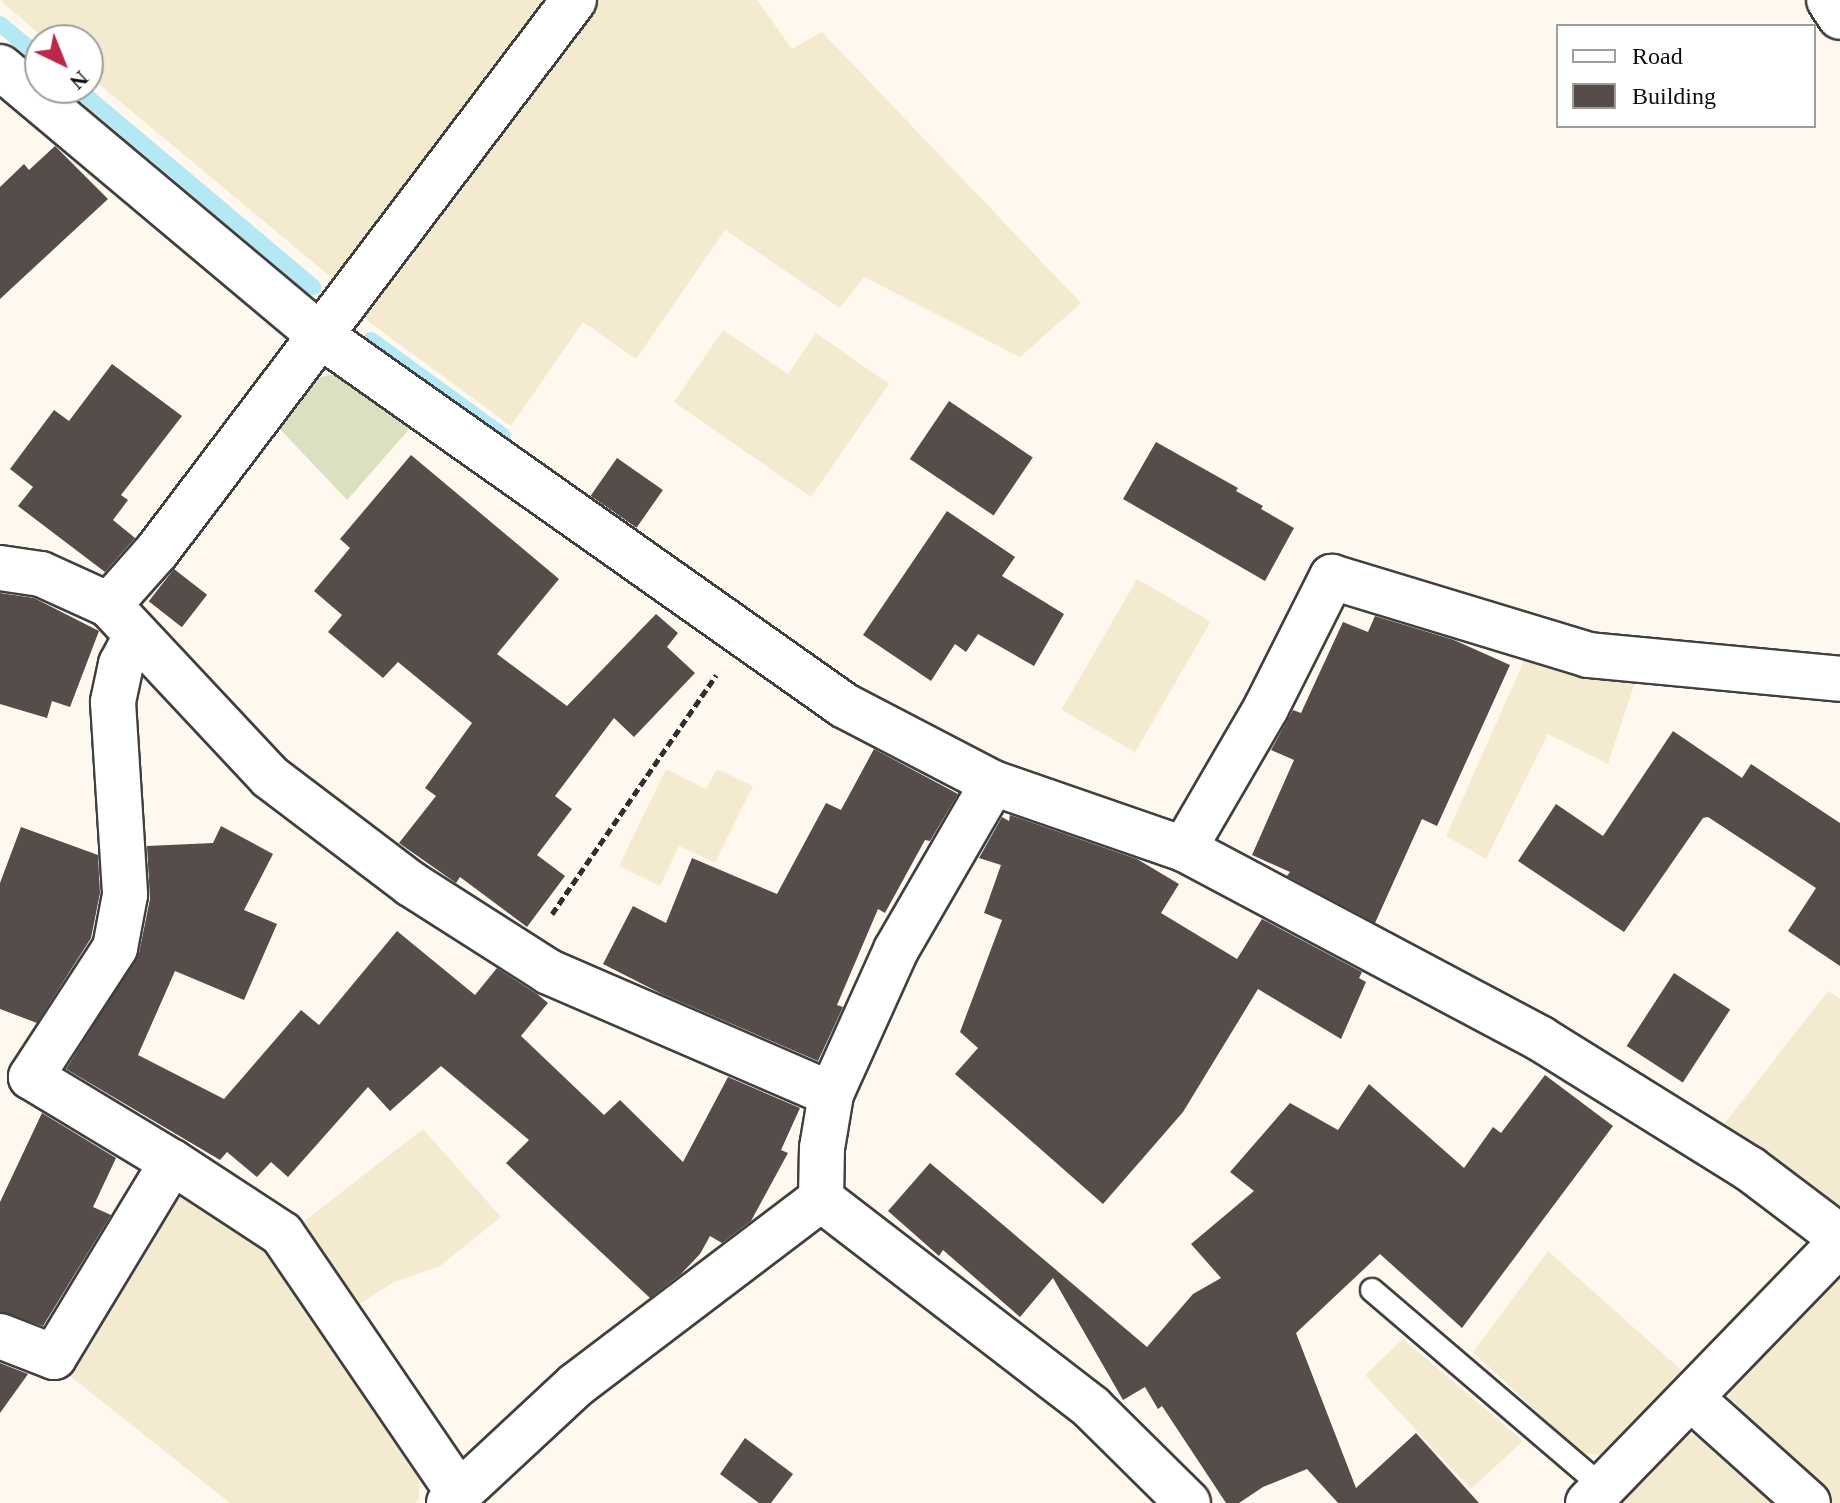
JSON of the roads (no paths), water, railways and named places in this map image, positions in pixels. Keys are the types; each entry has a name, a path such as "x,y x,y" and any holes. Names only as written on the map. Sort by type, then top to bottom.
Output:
{"street":[{"path":"574,0 157,551 122,621 121,664 113,702 125,895 115,948 31,1077 172,1162 282,1234 466,1494 576,1385 821,1199"},
{"path":"1829,0 1840,17"},
{"path":"0,67 321,336 845,706 993,783 1184,849 1541,1039 1750,1169 1840,1240 1595,1495"},
{"path":"0,568 41,574 122,621 270,777 411,884 549,972 831,1094"},
{"path":"1184,849 1266,708 1332,577 1588,655 1840,679"},
{"path":"821,1199 822,1148 831,1094 896,950 993,783"},
{"path":"0,1336 54,1357 172,1162"},
{"path":"821,1199 1092,1408 1188,1503"},
{"path":"1691,1398 1808,1503"}],"lane":[{"path":"1372,1290 1595,1495"}],"waterway":[{"path":"0,24 24,44"},
{"path":"96,104 313,287"},
{"path":"371,340 503,436"}]}
